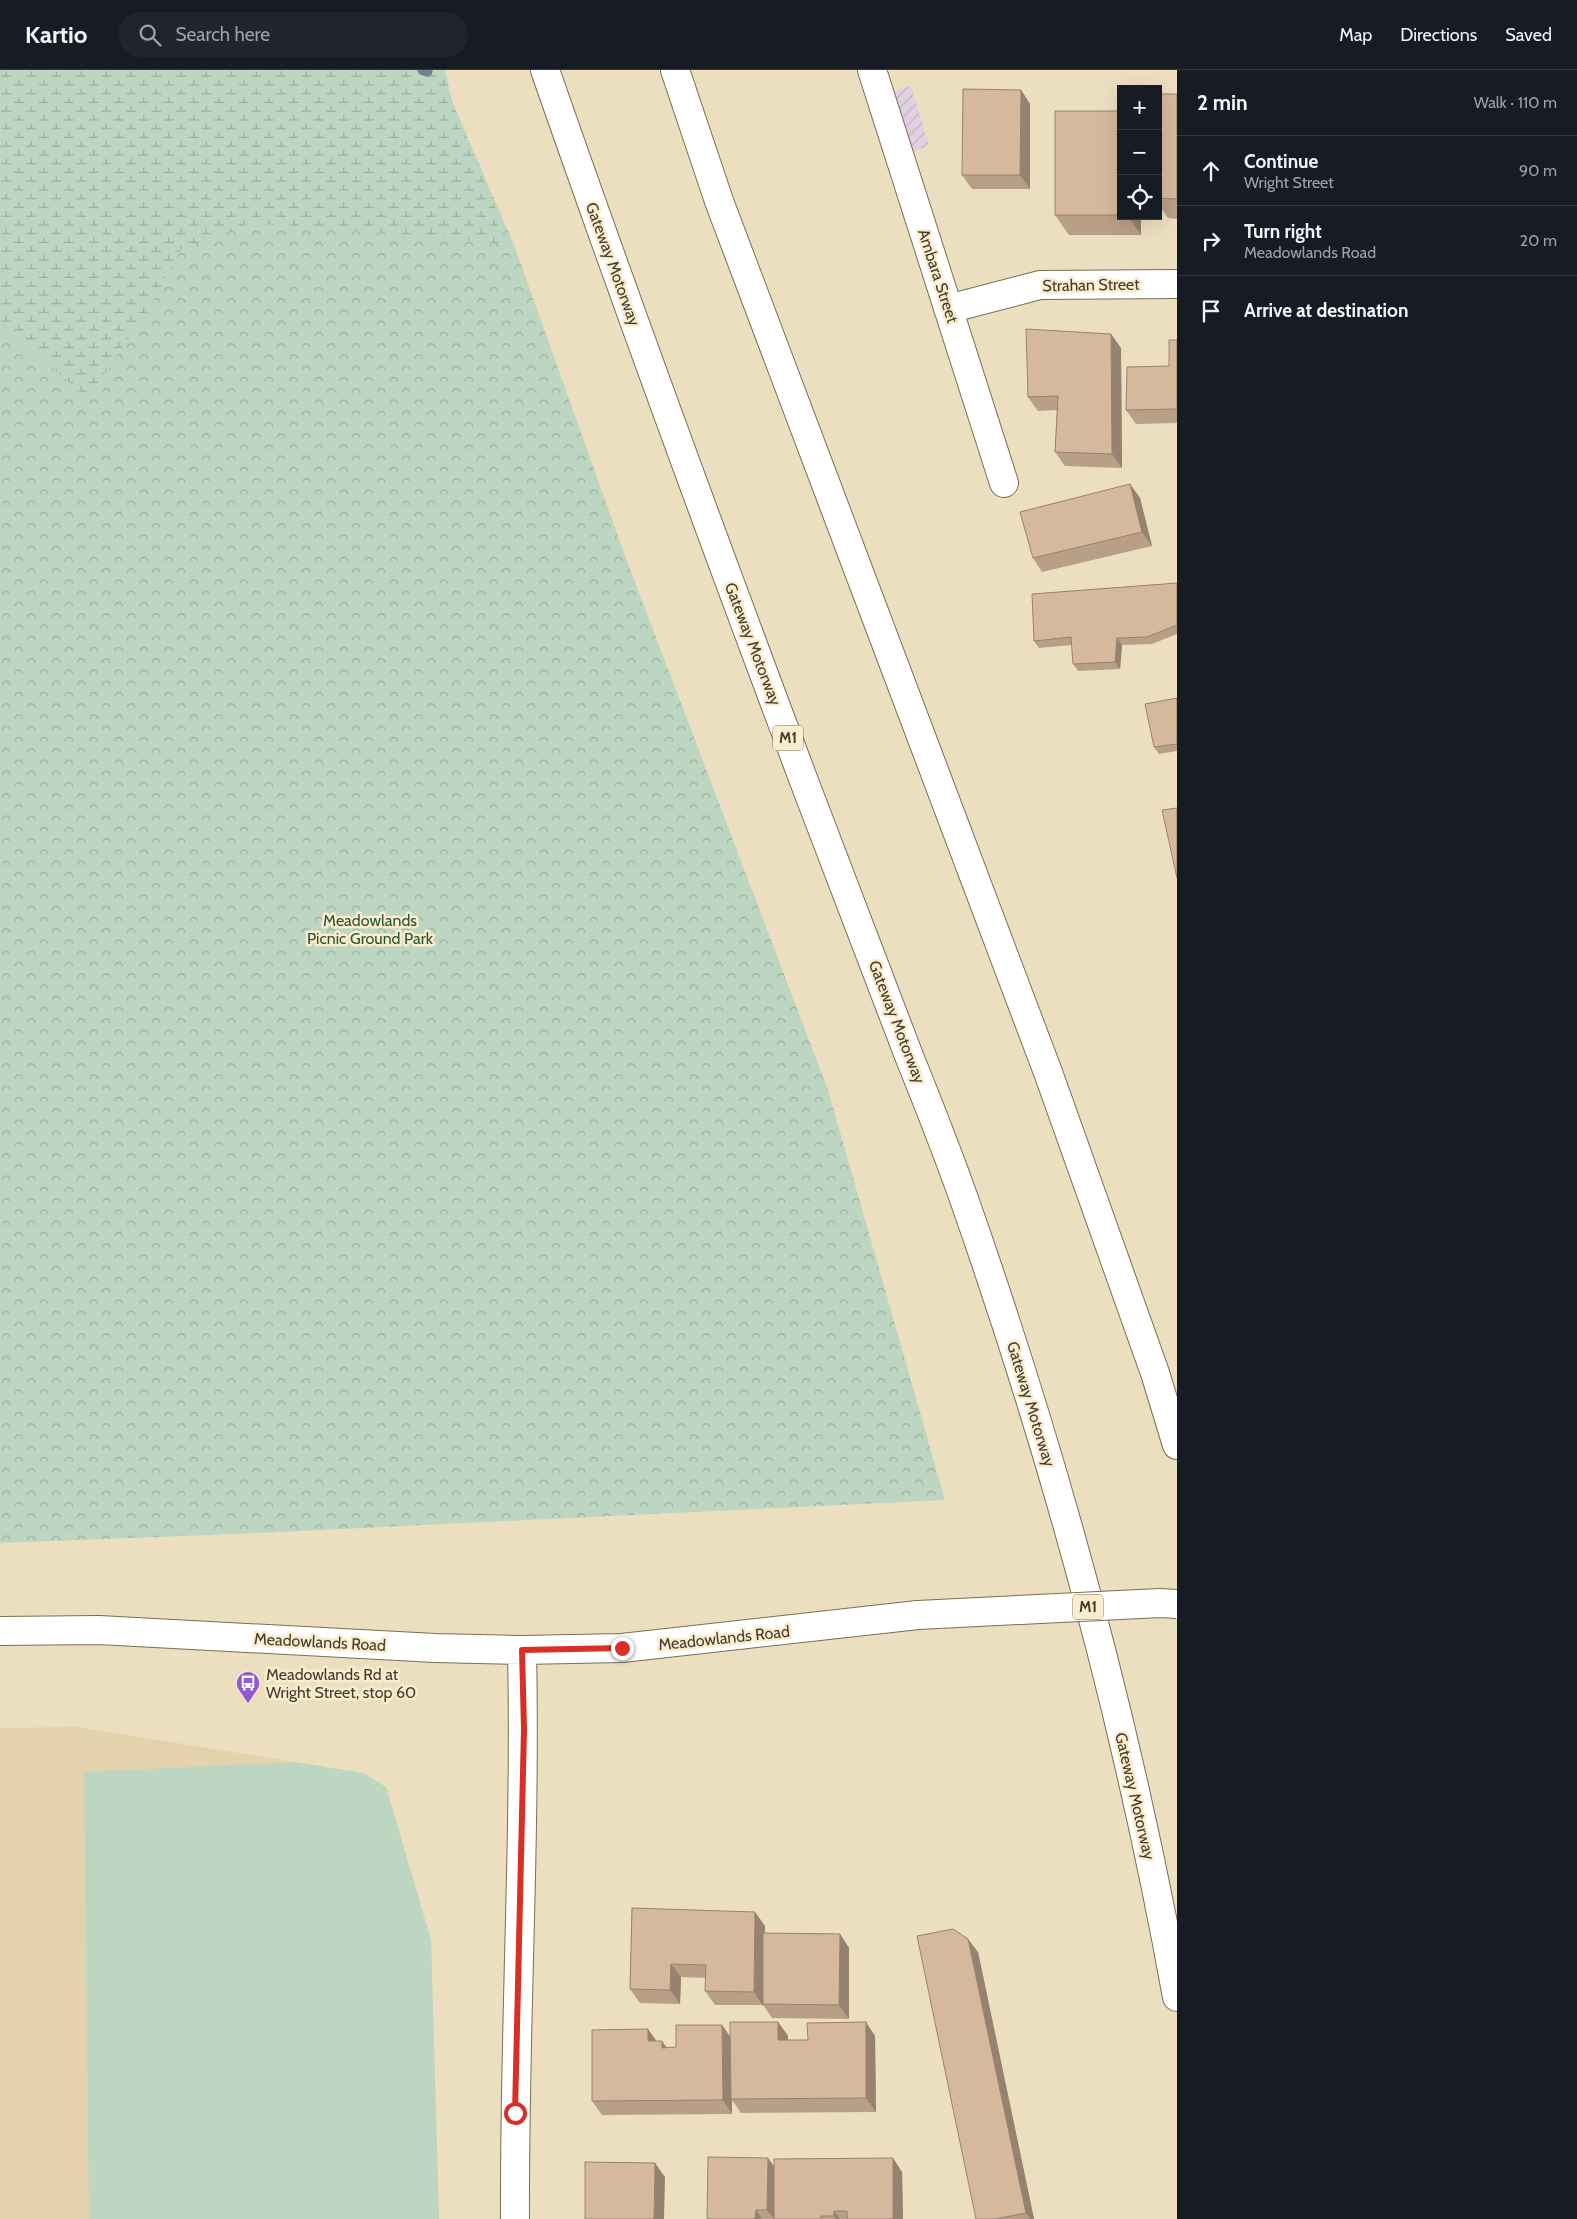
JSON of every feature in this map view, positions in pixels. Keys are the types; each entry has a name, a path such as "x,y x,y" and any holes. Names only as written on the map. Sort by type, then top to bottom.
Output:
{"main road":[{"name":"Gateway Motorway","path":"544,70 694,488 963,1196 1021,1369 1061,1505 1108,1681 1143,1827 1177,1997"},
{"path":"675,70 726,220 1049,1076 1155,1373 1177,1446"},
{"name":"Ambara Street","path":"872,70 1004,483"},
{"name":"Strahan Street","path":"948,309 1040,285 1177,284"},
{"name":"Meadowlands Road","path":"0,1632 99,1630 311,1642 522,1650 622,1648 918,1615 1151,1603 1177,1604"},
{"path":"515,2219 515,2103 524,1729 522,1650"}],"shaded area":[{"path":"911,86 929,146 885,160 866,100"},
{"path":"77,1727 363,1773 386,1787 431,1940 439,2219 0,2219 0,1728"}],"green space":[{"name":"Meadowlands Picnic Ground Park","path":"0,70 445,70 452,101 514,245 624,553 828,1090 945,1500 236,1534 0,1543"},
{"path":"0,70 444,70 452,101 510,244 250,223 180,251 150,307 88,398 3,326 0,329"},
{"path":"295,1762 363,1773 386,1787 431,1940 439,2219 89,2219 84,1772"}],"building":[{"path":"963,89 1021,90 1020,175 962,175"},
{"path":"1162,94 1177,94 1177,199 1162,198"},
{"path":"1055,111 1117,111 1117,215 1055,215"},
{"path":"1026,329 1111,334 1112,454 1055,452 1058,396 1028,397"},
{"path":"1169,340 1177,340 1177,409 1126,410 1127,367 1169,366"},
{"path":"1130,484 1142,532 1033,558 1020,512"},
{"path":"1177,583 1177,625 1147,637 1117,638 1115,662 1073,664 1071,637 1034,641 1032,594"},
{"path":"1177,698 1177,744 1154,747 1145,704"},
{"path":"1177,808 1177,878 1162,810"},
{"path":"632,1908 755,1912 754,1992 705,1991 706,1965 671,1964 670,1990 630,1989"},
{"path":"953,1929 968,1939 1026,2213 995,2219 976,2219 917,1936"},
{"path":"763,1933 840,1934 839,2005 763,2004"},
{"path":"730,2022 778,2022 778,2040 808,2040 807,2023 866,2022 866,2098 731,2099"},
{"path":"676,2025 722,2025 723,2100 592,2101 592,2030 648,2029 648,2041 662,2041 662,2048 676,2047"},
{"path":"708,2157 768,2158 767,2210 756,2210 755,2219 707,2219"},
{"path":"893,2158 893,2219 847,2219 847,2211 834,2211 834,2216 821,2216 821,2219 774,2219 774,2159"},
{"path":"585,2162 655,2163 654,2219 585,2219"}],"waterway":[{"path":"423,70 427,71"}],"place":[{"name":"Meadowlands Rd at Wright Street, stop 60","path":"248,1704"}],"route":[{"path":"515,2113 524,1729 522,1650 622,1648"}]}
